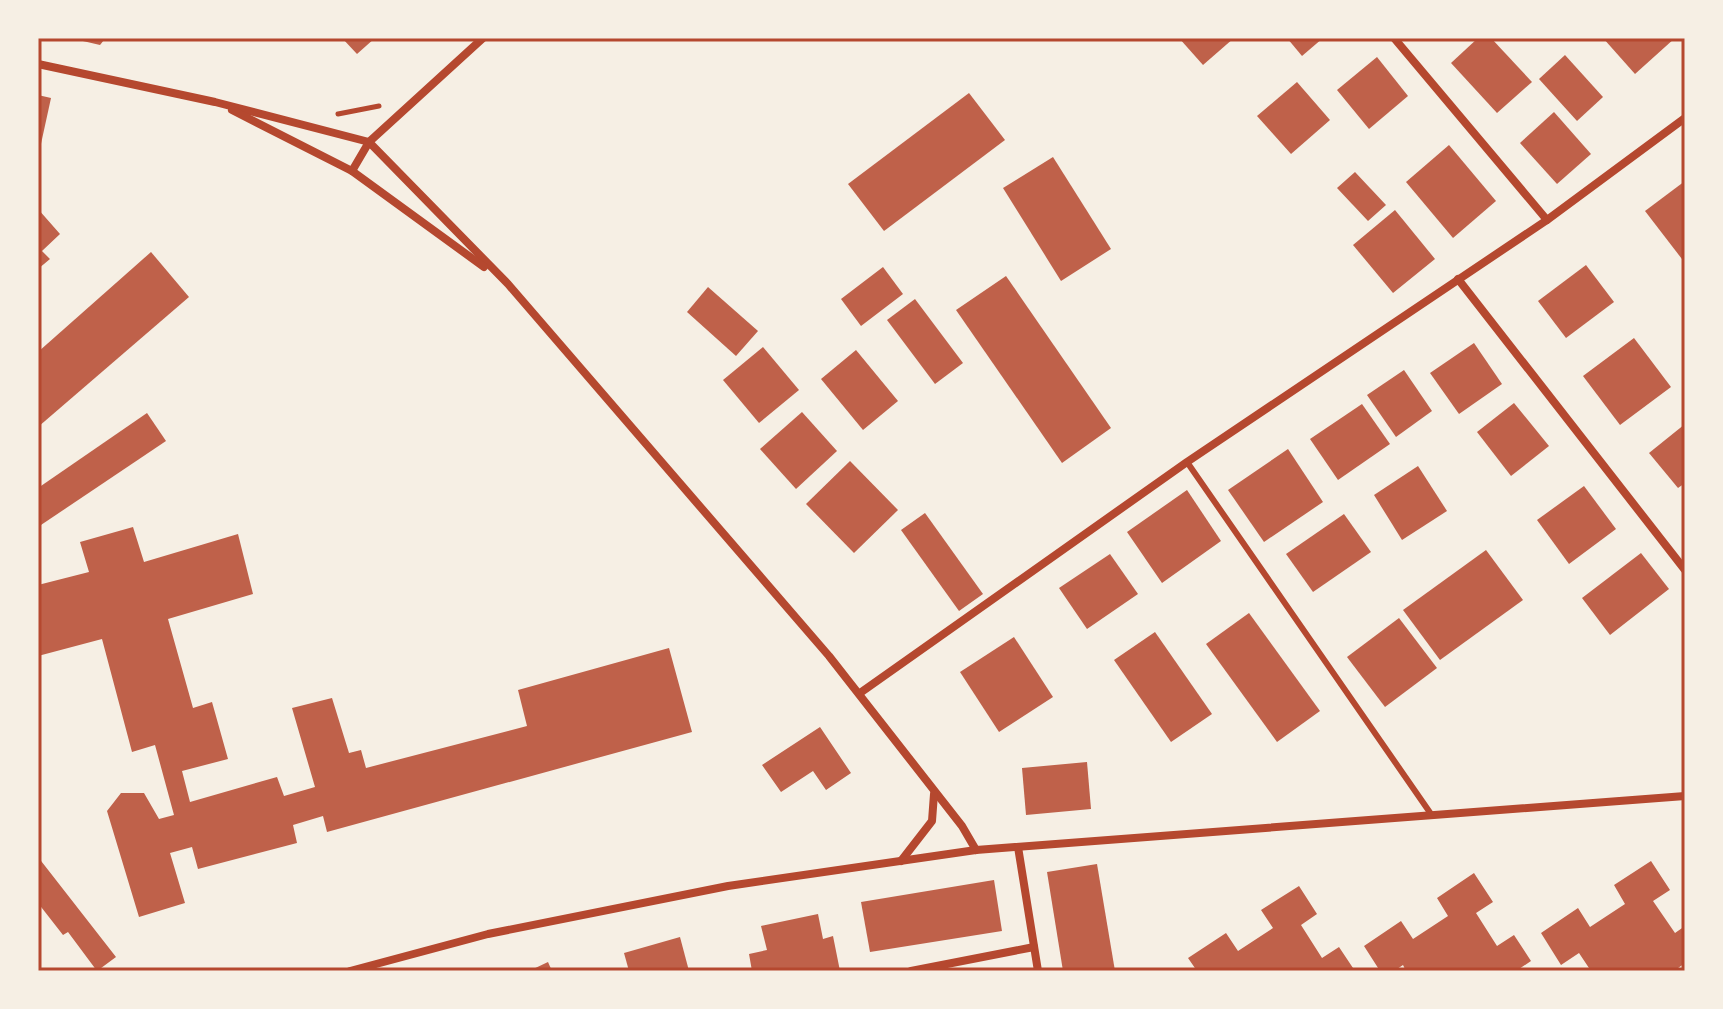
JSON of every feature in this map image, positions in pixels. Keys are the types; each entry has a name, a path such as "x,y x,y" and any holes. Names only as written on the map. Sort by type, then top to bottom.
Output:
{"street":[{"path":"352,171 369,142 483,38"},
{"path":"1394,38 1547,220"},
{"path":"38,64 215,102 369,142 508,284 860,693 976,850"},
{"path":"215,102 352,171 508,284"},
{"path":"860,693 1187,462 1547,220 1685,118"},
{"path":"1458,279 1685,570"},
{"path":"900,862 932,821 935,810 933,792"},
{"path":"350,971 518,928 728,886 976,850 1685,796"},
{"path":"1018,847 1038,971"},
{"path":"911,971 1034,947"}],"lane":[{"path":"1187,462 1431,814"}],"building":[{"path":"70,38 101,38 104,40 100,45"},
{"path":"342,38 375,38 357,54"},
{"path":"1179,38 1234,38 1203,65"},
{"path":"1287,38 1323,38 1302,56"},
{"path":"1478,38 1491,38 1532,82 1497,113 1451,63"},
{"path":"1603,38 1675,38 1635,74"},
{"path":"1565,55 1603,97 1577,121 1539,79"},
{"path":"1377,57 1408,96 1369,129 1337,90"},
{"path":"1297,82 1330,120 1291,154 1257,116"},
{"path":"969,93 1005,140 884,231 848,184"},
{"path":"38,95 51,98 39,153 38,153"},
{"path":"1554,112 1591,154 1557,184 1520,143"},
{"path":"1449,145 1496,201 1453,238 1406,182"},
{"path":"1053,157 1111,249 1061,281 1003,188"},
{"path":"1355,172 1386,205 1368,221 1337,188"},
{"path":"1685,181 1685,263 1645,211"},
{"path":"38,209 60,234 42,251 50,259 38,269"},
{"path":"1395,210 1435,259 1393,293 1353,245"},
{"path":"151,252 189,297 38,427 38,352"},
{"path":"1586,265 1614,302 1566,338 1538,301"},
{"path":"883,267 903,294 861,326 841,299"},
{"path":"1006,276 1111,428 1062,463 956,310"},
{"path":"708,287 758,331 736,356 687,312"},
{"path":"915,299 963,363 935,384 887,320"},
{"path":"1634,338 1671,387 1620,425 1583,376"},
{"path":"1474,343 1502,384 1459,414 1430,373"},
{"path":"763,347 799,390 759,423 723,380"},
{"path":"856,350 898,401 863,430 821,379"},
{"path":"1404,370 1432,411 1396,437 1367,395"},
{"path":"1514,403 1549,446 1511,476 1477,432"},
{"path":"1362,404 1390,444 1338,480 1310,439"},
{"path":"802,412 837,451 796,489 760,449"},
{"path":"147,413 166,441 38,527 38,488"},
{"path":"1685,424 1685,483 1678,488 1649,453"},
{"path":"1288,449 1323,502 1264,542 1228,490"},
{"path":"850,461 898,510 854,553 806,504"},
{"path":"1418,466 1447,511 1402,540 1374,495"},
{"path":"1584,486 1616,529 1569,564 1537,520"},
{"path":"1187,490 1221,541 1162,583 1127,532"},
{"path":"925,513 983,594 959,611 901,530"},
{"path":"1344,514 1371,552 1313,592 1286,554"},
{"path":"133,527 144,562 238,534 253,594 168,619 193,708 212,702 228,759 182,771 190,802 277,777 284,796 315,787 292,708 332,698 349,753 361,750 366,768 527,726 518,690 669,648 692,732 327,832 323,816 293,825 297,843 198,869 192,847 170,853 185,903 139,917 107,811 121,793 144,793 159,819 174,815 155,745 132,752 102,639 38,656 38,585 89,572 80,542"},
{"path":"1486,550 1523,600 1440,660 1403,610"},
{"path":"1641,553 1669,589 1610,635 1582,598"},
{"path":"1110,554 1138,594 1087,629 1059,588"},
{"path":"1249,613 1320,711 1277,742 1206,644"},
{"path":"1399,618 1437,668 1385,707 1347,657"},
{"path":"1155,632 1212,714 1171,742 1114,660"},
{"path":"1014,637 1053,697 999,732 960,672"},
{"path":"820,727 851,773 826,790 813,771 781,792 762,765"},
{"path":"1087,762 1091,809 1026,815 1022,768"},
{"path":"38,857 116,957 97,971 68,932 63,935 38,903"},
{"path":"1651,861 1670,890 1653,901 1675,933 1685,926 1685,963 1674,971 1591,971 1579,953 1561,965 1541,933 1578,908 1590,927 1625,904 1614,885"},
{"path":"1097,864 1115,971 1063,971 1047,872"},
{"path":"1474,873 1493,902 1476,913 1497,946 1514,935 1531,961 1516,971 1406,971 1403,965 1394,971 1380,971 1364,946 1401,921 1413,939 1448,916 1437,898"},
{"path":"994,880 1002,931 870,952 861,902"},
{"path":"1299,886 1317,914 1301,925 1322,958 1339,947 1355,971 1197,971 1188,958 1226,933 1238,951 1273,928 1261,910"},
{"path":"818,914 823,939 833,936 840,971 752,971 749,954 767,950 761,926"},
{"path":"680,937 689,971 629,971 624,953"},
{"path":"548,962 552,971 529,971"}]}
